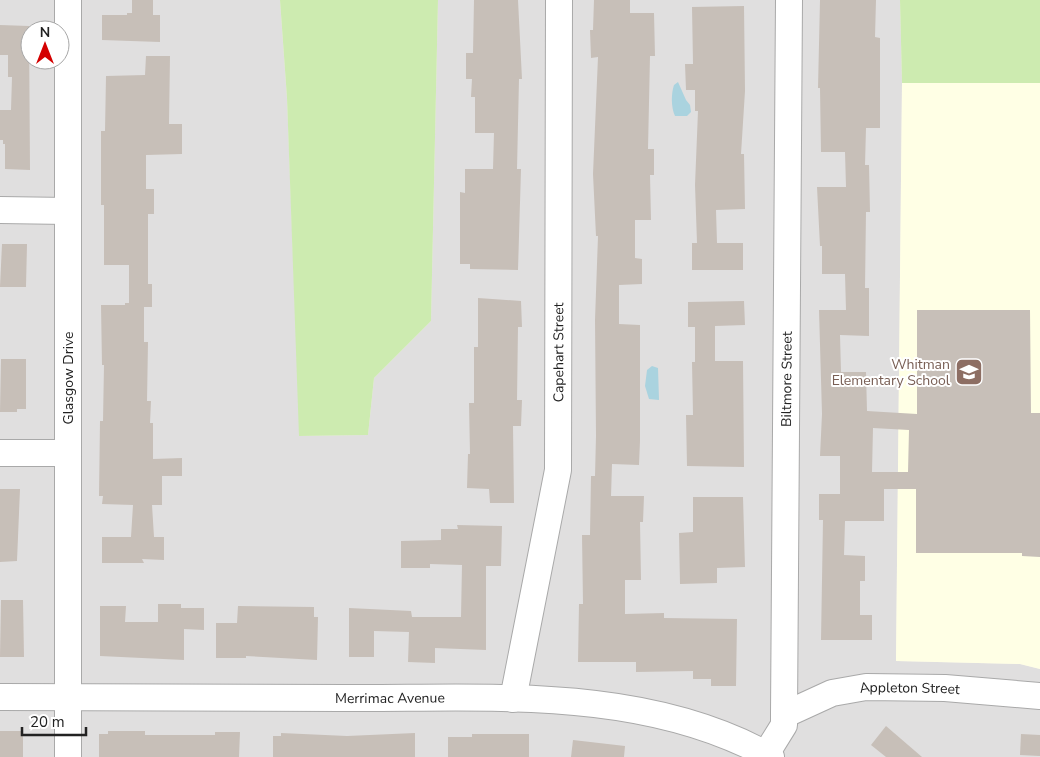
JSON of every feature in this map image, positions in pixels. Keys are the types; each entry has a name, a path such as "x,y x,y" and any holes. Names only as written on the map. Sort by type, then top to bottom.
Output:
{"street":[{"name":"Glasgow Drive","path":"68,0 68,757"},
{"name":"Capehart Street","path":"513,699 558,470 558,0"},
{"name":"Biltmore Street","path":"768,756 784,725 789,0"},
{"path":"0,210 68,211"},
{"path":"0,453 68,453"},
{"name":"Appleton Street","path":"784,715 832,693 866,687 945,688 1040,696"},
{"name":"Merrimac Avenue","path":"0,697 513,699 599,704 695,724 768,756"}],"shaded area":[{"path":"0,0 280,0 287,98 300,436 368,435 374,378 431,321 438,0 900,0 902,83 896,661 1020,664 1040,669 1040,757 0,757"},
{"name":"Whitman Elementary School","path":"902,83 1040,83 1040,669 1020,664 896,661"}],"green space":[{"path":"280,0 438,0 431,321 374,378 368,435 299,436 287,98"},
{"path":"900,0 1040,0 1040,83 902,83"}],"water":[{"path":"678,82 690,105 691,112 687,116 675,116 672,105 672,92 674,85"},
{"path":"652,366 658,368 659,400 649,399 645,386 647,370"}],"building":[{"path":"132,0 153,0 153,15 160,15 160,42 102,40 102,15 127,15 127,13 132,13"},
{"path":"474,0 518,0 522,79 519,79 517,169 521,169 518,270 470,269 470,264 460,264 460,192 465,193 465,169 493,169 494,133 475,133 475,97 471,97 472,79 466,79 466,53 473,53"},
{"path":"594,0 630,0 630,13 654,13 655,56 650,56 648,149 654,149 654,175 650,175 651,220 635,220 635,258 642,259 642,284 619,285 619,324 640,325 640,441 639,465 612,464 611,496 644,496 643,522 640,522 641,580 625,580 625,614 664,613 664,618 737,619 736,686 711,686 711,679 693,679 693,671 636,672 636,662 578,662 579,604 583,604 582,535 590,535 591,476 595,476 596,436 595,320 598,236 596,236 593,174 598,57 591,58 590,30 593,30"},
{"path":"820,0 876,0 875,37 880,38 880,128 866,128 865,165 869,165 870,212 866,212 865,288 869,288 869,336 840,335 841,372 866,372 867,411 917,414 917,310 1030,310 1031,413 1040,413 1040,557 1022,556 1022,553 916,553 916,489 884,489 884,521 845,521 844,555 865,556 865,581 860,581 860,615 872,615 872,640 821,640 823,520 819,520 819,494 840,494 840,456 820,456 822,414 819,310 846,310 845,274 822,274 822,246 820,246 817,187 846,187 845,152 821,152 820,88 818,88","holes":["873,428 909,430 908,472 872,472"]},
{"path":"744,6 745,91 741,154 744,154 745,209 716,210 717,243 743,243 743,270 692,270 692,243 697,243 695,185 698,111 695,111 695,90 686,90 685,64 693,64 692,7"},
{"path":"0,25 20,26 20,70 29,70 30,170 5,169 5,144 3,144 3,140 0,140 0,110 11,110 12,77 8,77 8,55 0,55"},
{"path":"146,56 170,56 169,124 182,124 182,154 146,155 146,189 154,189 154,214 148,214 148,284 152,284 152,307 144,307 144,342 148,342 147,401 151,401 150,423 153,423 153,459 182,458 182,476 162,476 162,505 152,505 154,537 164,537 164,560 142,559 144,563 102,563 102,537 131,537 133,505 102,504 103,496 99,496 100,421 103,421 104,365 102,365 101,305 125,305 125,303 129,303 129,265 104,265 104,205 101,205 101,131 105,131 106,76 145,75"},
{"path":"2,244 27,244 26,287 0,287"},
{"path":"478,298 521,301 522,327 518,327 517,400 522,400 521,426 513,426 514,503 490,503 489,489 467,488 468,454 470,454 469,403 474,403 474,347 478,347"},
{"path":"744,301 745,325 715,326 715,361 743,361 744,467 687,466 686,415 693,415 692,362 695,362 695,327 688,327 688,302"},
{"path":"1,359 26,359 26,409 17,409 17,412 0,412"},
{"path":"0,489 20,489 17,561 0,562"},
{"path":"693,497 743,497 745,567 717,568 717,583 680,584 679,533 693,532"},
{"path":"457,525 502,526 501,566 486,566 486,650 435,648 435,663 408,662 409,632 374,631 374,657 349,657 349,608 411,611 412,617 461,617 462,565 430,564 430,568 401,568 401,541 441,540 441,529 458,529"},
{"path":"1,600 23,600 24,657 0,657"},
{"path":"158,604 181,604 181,608 204,608 204,630 184,629 184,660 100,656 100,606 126,606 125,622 158,622"},
{"path":"238,606 314,607 314,617 318,617 317,660 246,656 246,658 216,658 216,623 237,623"},
{"path":"886,726 922,757 886,757 871,745"},
{"path":"0,731 23,731 23,757 0,757"},
{"path":"108,731 145,731 145,735 215,735 215,732 240,732 239,757 99,757 99,734 108,734"},
{"path":"281,733 347,736 415,733 415,757 273,757 273,736 281,736"},
{"path":"472,734 529,734 529,757 448,757 448,737 472,737"},
{"path":"1021,734 1040,735 1040,756 1020,755"},
{"path":"573,740 625,746 624,757 571,757"}],"place":[{"name":"Whitman Elementary School","path":"969,372"}]}
